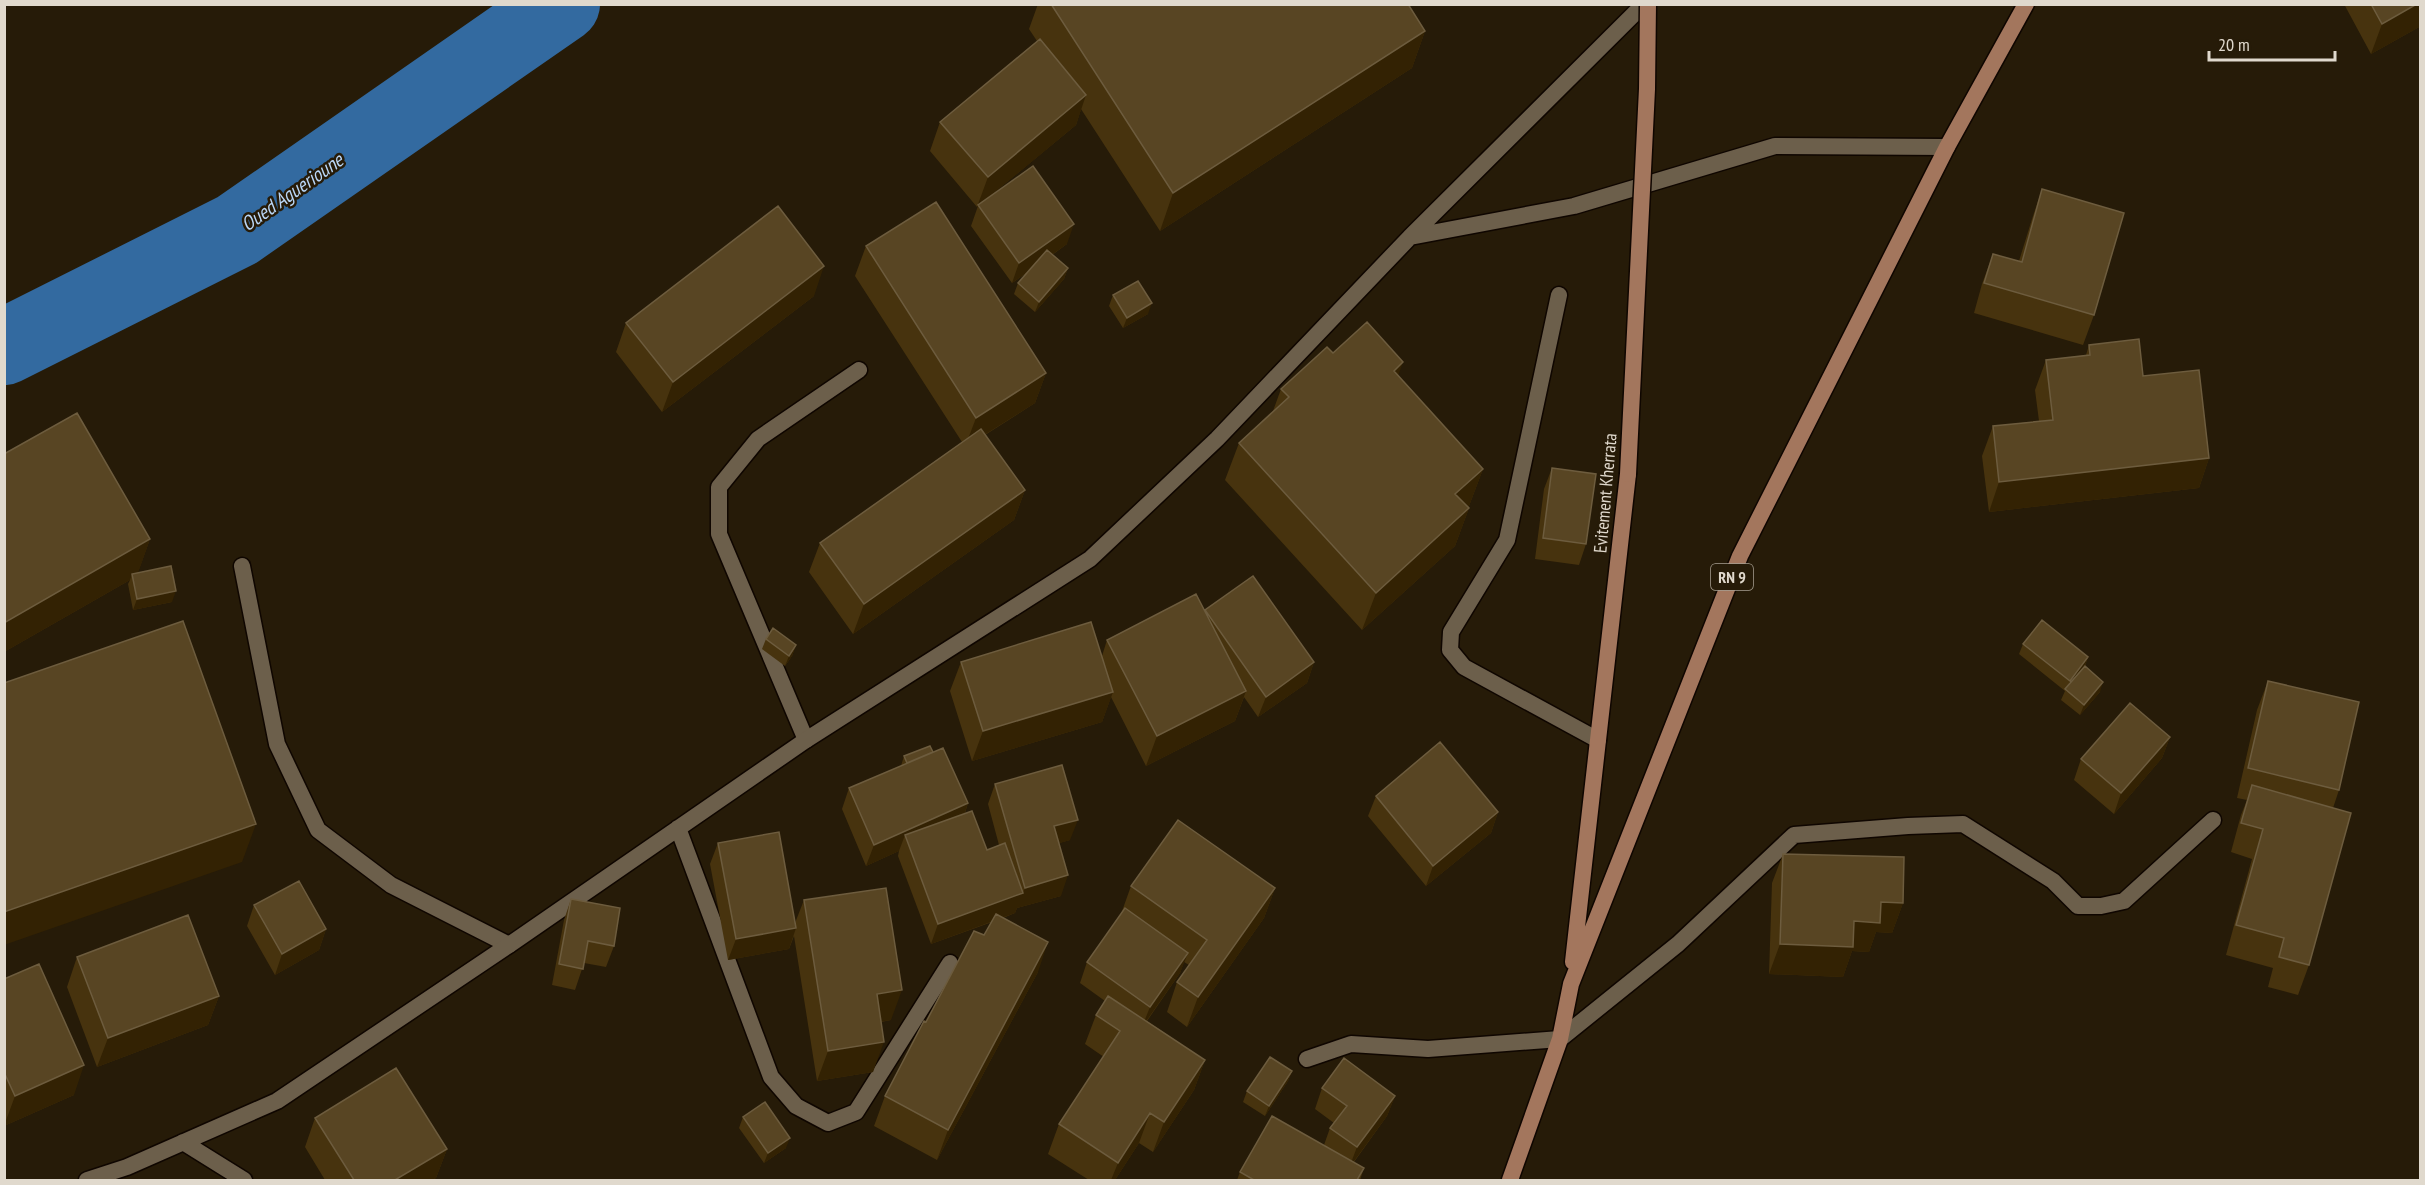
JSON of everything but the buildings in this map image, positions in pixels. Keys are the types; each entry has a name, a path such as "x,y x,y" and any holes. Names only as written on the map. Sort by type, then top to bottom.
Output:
{"main road":[{"name":"Evitement Kherrata","path":"1571,984 1628,474 1647,101 1646,4"},
{"name":"RN 9","path":"1510,1180 1560,1039 1571,984 1740,556 1947,147 2026,4"}],"street":[{"path":"87,1180 127,1167 278,1101 806,740 1090,559 1217,440 1410,237 1646,4"},
{"path":"1410,237 1574,206 1775,146 1947,147"},
{"path":"1559,296 1507,540 1451,633 1450,650 1464,667 1598,740"},
{"path":"806,740 719,534 719,487 758,439 859,370"},
{"path":"242,566 277,744 318,831 391,885 509,945"},
{"path":"1307,1059 1351,1044 1428,1049 1560,1039 1678,944 1794,835 1963,824 2053,881 2078,906 2101,906 2124,901 2213,820"},
{"path":"678,828 771,1077 796,1106 828,1123 856,1112 950,963"},
{"path":"183,1142 244,1180"}],"waterway":[{"name":"Oued Aguerioune","path":"4,347 237,230 562,4"}]}
